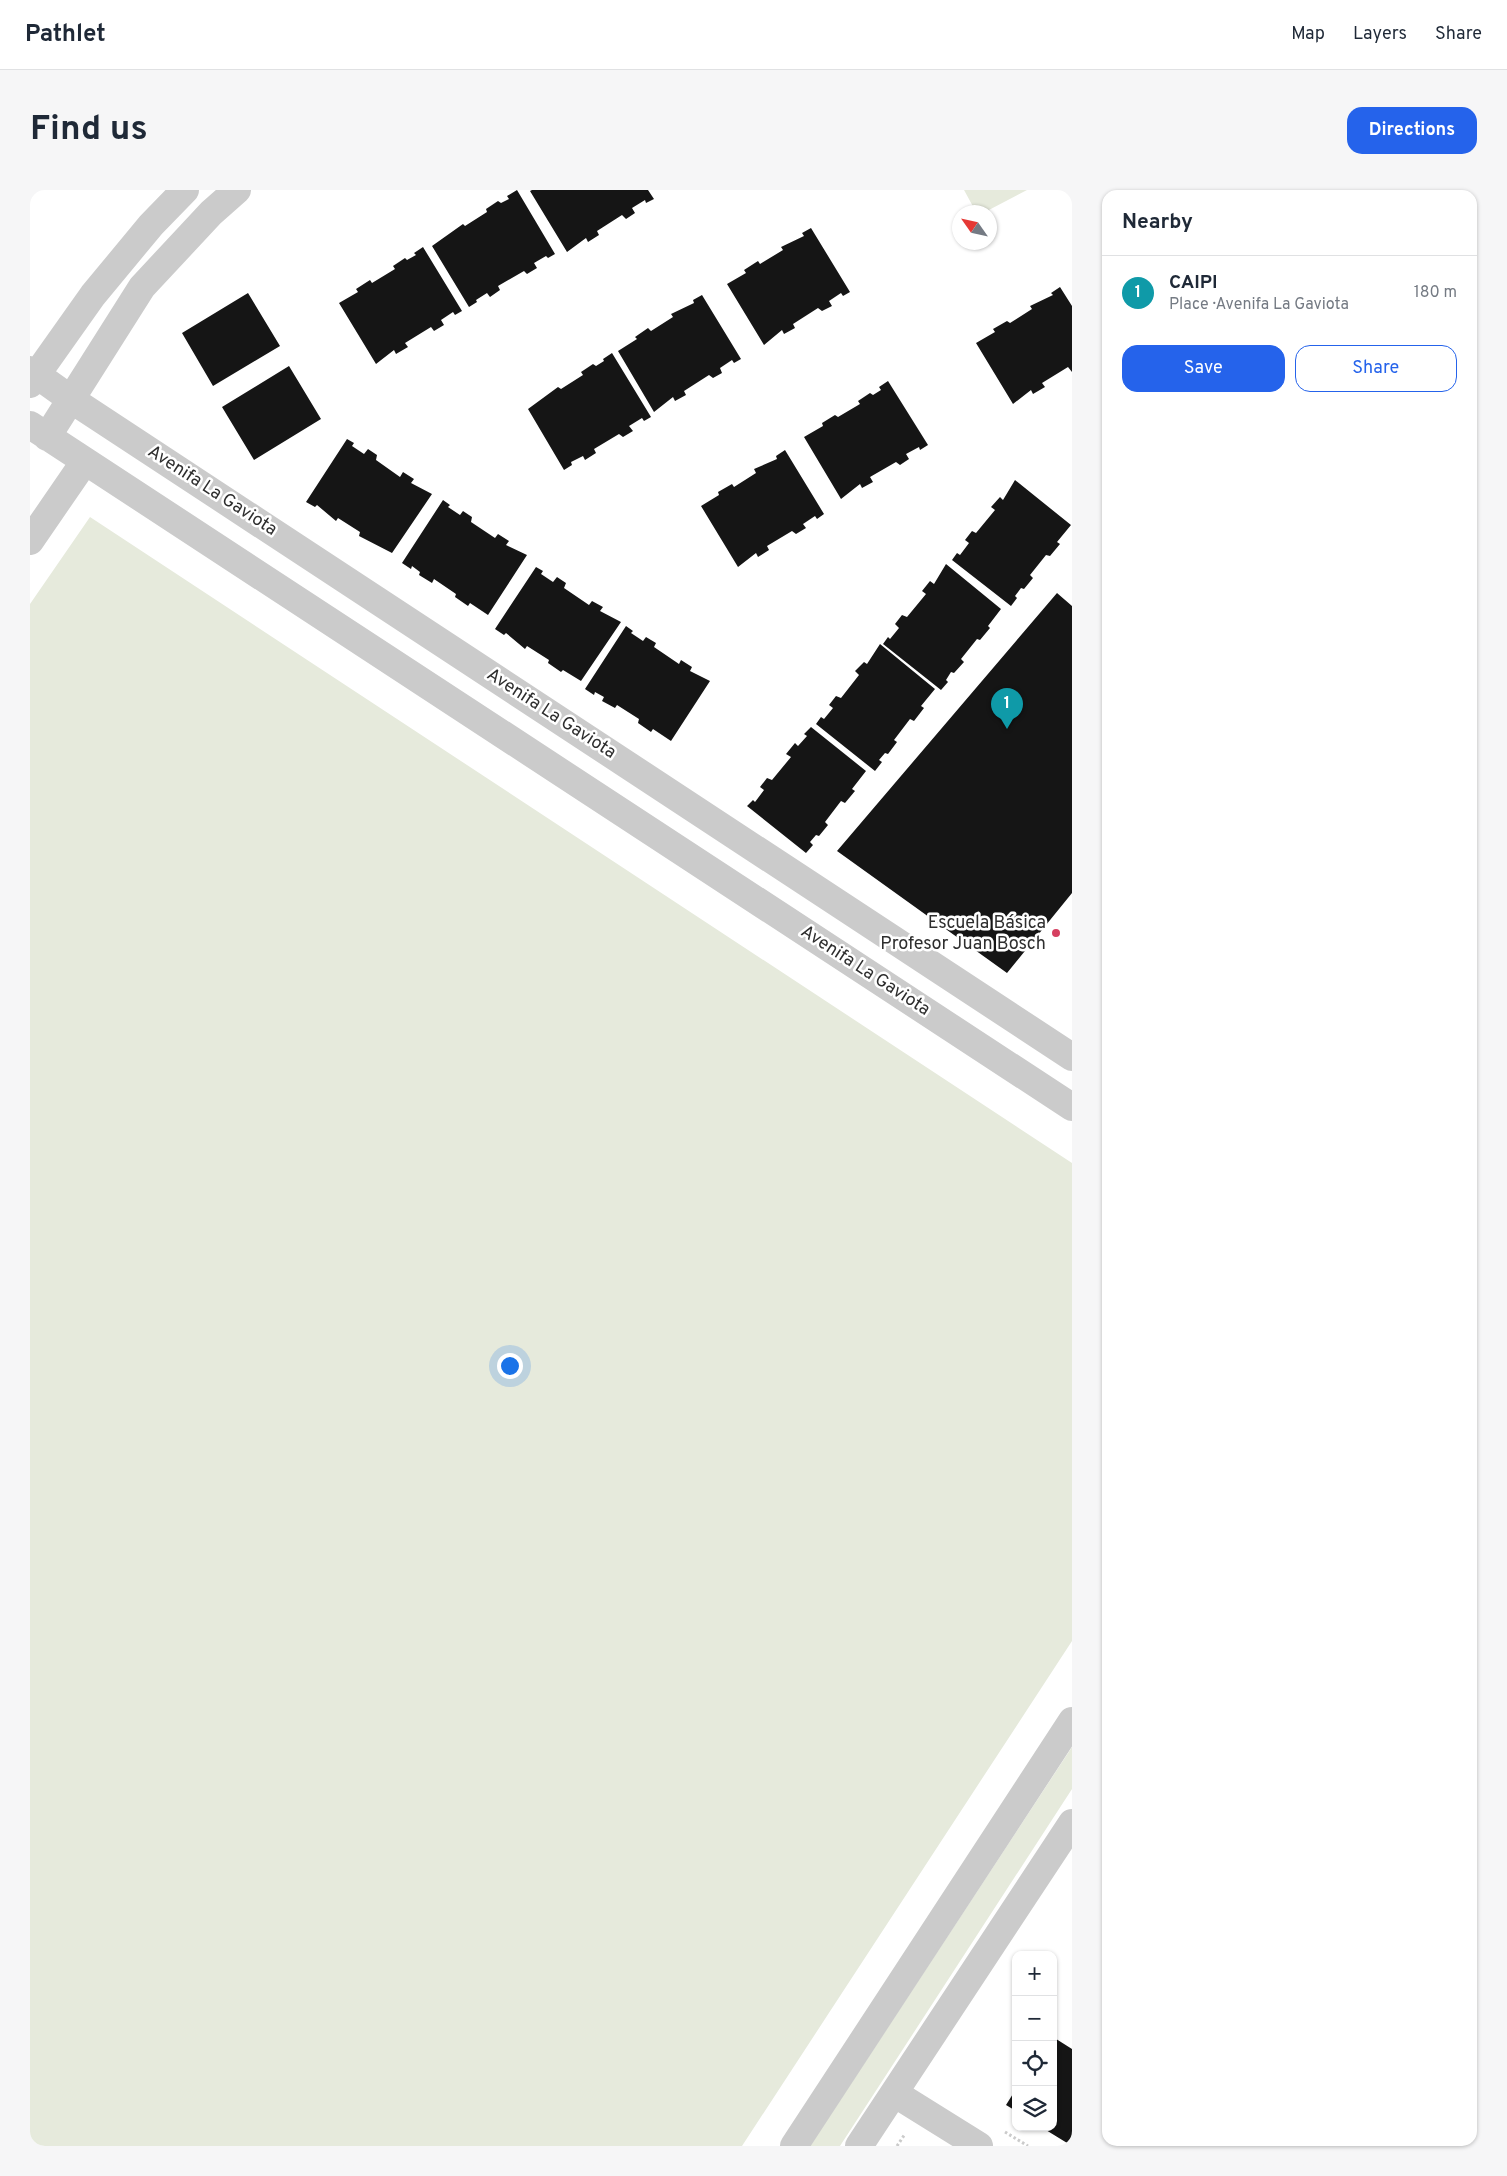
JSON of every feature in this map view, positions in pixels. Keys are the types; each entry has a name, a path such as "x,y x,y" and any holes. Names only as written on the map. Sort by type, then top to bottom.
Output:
{"street":[{"path":"32,376 93,295 151,225 185,190"},
{"path":"39,431 72,400 142,287 211,213 237,190"},
{"name":"Avenifa La Gaviota","path":"32,376 72,400 1072,1057"},
{"name":"Avenifa La Gaviota","path":"39,431 1072,1106"},
{"path":"30,541 84,461"},
{"path":"794,2146 1072,1721"},
{"path":"859,2146 1072,1823"},
{"path":"894,2093 979,2146"}],"shaded area":[{"path":"964,190 1027,190 997,206 972,205"},
{"path":"90,517 1072,1163 1072,1641 742,2146 30,2146 30,604"},
{"path":"1072,1747 1072,1789 840,2146 810,2146"}],"building":[{"path":"517,190 555,254 548,258 546,256 534,263 537,268 527,274 524,271 498,286 500,290 490,297 487,293 469,307 432,246 463,224 465,226 487,212 486,209 498,201 501,203 509,199 507,196"},
{"path":"648,190 654,199 646,203 645,200 632,208 635,213 626,219 622,215 597,231 599,235 588,242 586,238 567,252 530,191"},
{"path":"811,228 850,292 843,296 841,293 829,301 832,306 822,311 818,308 793,324 795,328 784,334 782,330 764,345 727,284 746,273 744,270 758,261 760,264 783,250 781,247 804,236 802,233"},
{"path":"423,247 462,311 455,315 453,312 441,320 444,325 434,331 431,327 405,343 408,347 396,354 394,350 376,364 339,303 358,292 356,289 370,280 372,283 395,269 393,266 405,258 407,260 416,255 414,253"},
{"path":"1060,287 1072,306 1072,372 1068,367 1042,383 1045,387 1033,394 1031,390 1013,404 976,343 995,332 993,329 1007,321 1010,323 1032,309 1030,306 1053,295 1051,293"},
{"path":"248,293 280,346 213,386 182,333"},
{"path":"702,295 741,359 734,363 732,360 720,368 722,373 713,378 709,375 684,391 686,395 675,401 673,397 654,412 618,351 637,339 635,337 648,328 651,331 673,317 671,314 694,303 693,300"},
{"path":"612,353 651,417 644,421 642,418 629,426 633,431 623,437 619,434 594,449 596,453 585,460 583,456 571,462 572,465 564,470 528,409 558,387 561,389 583,375 581,372 593,364 596,366 604,361 603,359"},
{"path":"289,366 321,419 254,460 222,407"},
{"path":"888,381 928,445 920,450 919,447 906,454 909,459 900,465 896,462 870,477 873,482 862,488 860,484 841,499 804,437 823,426 822,423 835,415 838,417 860,404 858,401 870,393 873,395 881,390 879,387"},
{"path":"347,439 354,443 352,446 364,454 368,449 377,455 376,460 400,477 403,472 414,479 411,483 432,494 392,553 359,536 360,532 338,518 336,521 317,505 315,507 306,502"},
{"path":"785,450 824,514 817,519 815,516 803,524 806,528 796,534 792,531 767,546 769,550 758,557 756,553 738,567 701,506 719,495 718,492 732,484 734,487 756,473 754,469 777,459 776,456"},
{"path":"1015,480 1071,525 1057,542 1060,544 1050,556 1046,555 1030,575 1033,578 1024,589 1021,588 1011,606 952,560 957,553 960,555 969,543 965,540 972,531 976,533 995,510 991,507 1000,497 1003,500"},
{"path":"443,500 450,505 448,507 460,515 463,511 472,517 471,522 495,538 498,534 509,541 506,545 527,555 488,615 470,603 468,606 455,597 456,594 434,579 432,583 419,575 420,572 412,566 411,569 402,563"},
{"path":"946,564 1001,609 988,626 990,628 980,640 977,639 961,659 964,662 954,673 951,672 946,680 948,682 941,690 883,644 899,628 895,624 902,615 907,617 926,594 922,591 930,581 934,584"},
{"path":"536,567 543,571 541,574 553,582 557,577 566,583 564,588 589,605 592,601 603,607 600,611 621,622 581,681 563,670 561,672 548,663 549,660 527,646 525,649 506,633 504,635 495,629"},
{"path":"1057,593 1072,606 1072,893 1007,973 837,851"},
{"path":"626,626 633,631 631,633 643,641 646,637 656,643 654,647 679,664 681,660 692,667 690,671 710,681 671,741 653,729 651,732 638,723 639,719 617,705 615,708 602,701 604,697 595,692 594,695 585,689"},
{"path":"880,644 935,689 921,706 924,708 914,721 910,719 894,740 897,742 888,754 885,753 879,760 882,762 875,771 816,724 821,717 824,719 833,708 829,705 836,696 841,698 859,675 855,671 864,662 867,664"},
{"path":"811,727 866,771 852,789 855,791 845,803 841,801 825,822 828,825 819,836 816,835 810,842 813,845 806,853 747,806 753,800 755,802 764,790 760,787 767,778 772,780 791,757 786,754 795,743 798,746 807,736 804,734"},
{"path":"1057,2040 1072,2049 1072,2146 1048,2131 1057,2131"},
{"path":"1012,2095 1012,2109 1006,2105"}],"place":[{"name":"CAIPI","path":"1007,729"},
{"name":"Escuela Básica Profesor Juan Bosch","path":"1056,933"}]}
